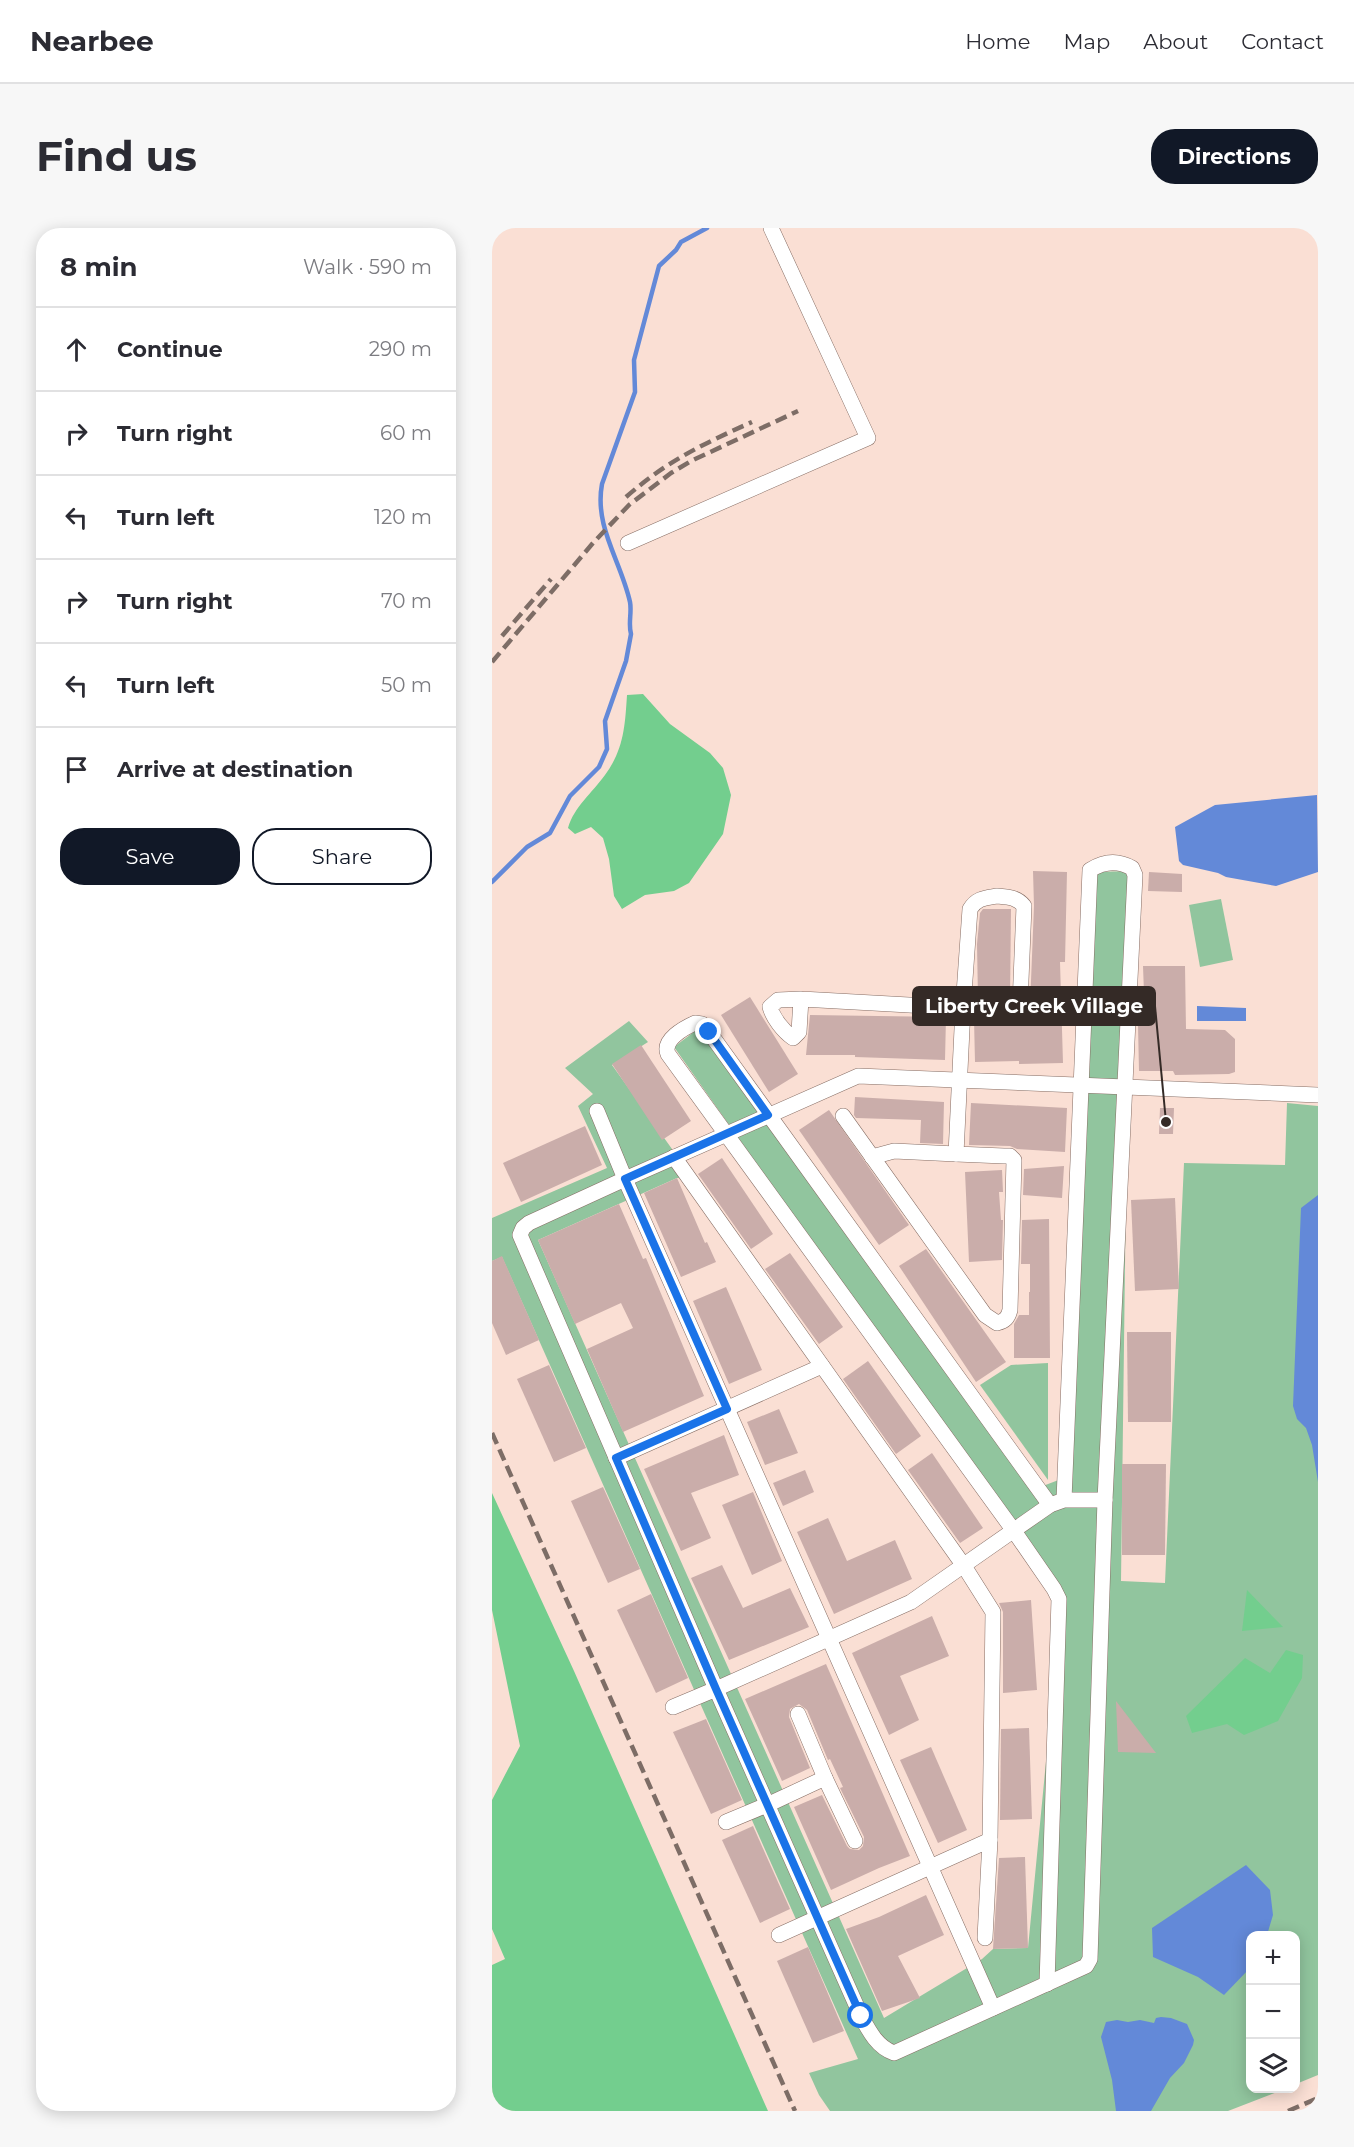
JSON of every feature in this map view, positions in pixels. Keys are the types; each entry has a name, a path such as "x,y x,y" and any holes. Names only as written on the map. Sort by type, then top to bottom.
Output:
{"street":[{"path":"628,543 868,438 771,228"},
{"path":"1057,1502 1081,1084 1090,870 1105,862 1125,864 1132,868 1135,875 1126,1086 1105,1500 1090,1959 1086,1966 894,2053 884,2049 869,2031 767,1805 616,1458 520,1235 523,1228 529,1223 625,1179 858,1076 1081,1084 1126,1086 1318,1095"},
{"path":"801,999 963,1008 1010,1011 1015,1010 1020,1005 1024,906 1020,901 1012,897 982,898 974,902 970,909 963,1008 956,1154"},
{"path":"1047,1984 1059,1599 1014,1531 725,1134 666,1049 668,1042 695,1023 702,1024 709,1032 768,1115 1057,1502"},
{"path":"597,1112 993,2008"},
{"path":"843,1116 872,1157 986,1314 997,1323 1003,1322 1010,1310 1014,1160 1010,1156 894,1151 872,1157"},
{"path":"674,1157 964,1566 993,1612 990,1840 985,1938"},
{"path":"616,1458 822,1366"},
{"path":"673,1707 911,1602 1057,1502 1105,1500"},
{"path":"798,1714 855,1841"},
{"path":"726,1822 825,1778"},
{"path":"779,1935 990,1840"}],"green space":[{"path":"643,694 670,724 710,753 723,768 731,795 723,834 689,883 674,891 645,895 622,909 614,896 609,859 603,838 591,827 575,834 568,828 579,807 605,775 616,756 624,727 627,695"},
{"path":"1130,871 1121,1581 1165,1583 1184,1163 1285,1165 1287,1103 1318,1106 1318,2075 1300,2082 1300,1931 1246,1931 1246,2093 1275,2093 1228,2111 830,2111 819,2095 809,2073 858,2059 502,1257 492,1261 492,1218 607,1168 578,1106 593,1094 565,1068 629,1021 648,1042 612,1065 692,1177 677,1178 538,1240 884,2018 982,1959 993,1949 1028,1948 1062,1596 674,1047 699,1028 1035,1489 1069,1476 1094,872"},
{"path":"1221,899 1233,960 1200,967 1189,905"},
{"path":"1048,1363 1048,1480 980,1385 1011,1365"},
{"path":"492,1493 574,1671 768,2111 492,2111 492,1965 505,1959 492,1929 492,1800 520,1746 492,1610"},
{"path":"1247,1590 1283,1627 1242,1631"},
{"path":"1286,1650 1303,1655 1302,1678 1278,1721 1244,1735 1227,1724 1192,1733 1186,1716 1245,1658 1270,1673"}],"water":[{"path":"1317,795 1318,872 1276,886 1226,877 1183,865 1179,861 1175,827 1215,805"},
{"path":"1197,1006 1246,1008 1246,1021 1197,1021"},
{"path":"1318,1195 1318,1482 1312,1445 1306,1428 1297,1419 1293,1406 1301,1208"},
{"path":"1246,1865 1270,1890 1273,1915 1268,1931 1246,1931 1246,1972 1224,1995 1198,1977 1153,1957 1152,1928"},
{"path":"1161,2017 1187,2024 1194,2040 1193,2045 1184,2063 1170,2078 1151,2111 1116,2111 1112,2080 1101,2037 1106,2022 1140,2020 1154,2023 1156,2018"}],"building":[{"path":"1033,871 1067,872 1065,962 1060,962 1063,1063 975,1062 974,1019 1017,1020 1027,1012 1030,1006"},
{"path":"1149,872 1182,874 1182,892 1148,891"},
{"path":"983,909 1011,909 1010,1001 978,999 977,944 980,913"},
{"path":"1143,966 1185,966 1186,1029 1225,1030 1235,1039 1235,1072 1175,1075 1173,1071 1139,1071 1139,995 1144,993"},
{"path":"750,997 798,1074 769,1092 721,1015"},
{"path":"810,1015 946,1017 945,1060 806,1055"},
{"path":"641,1045 691,1121 662,1140 612,1064"},
{"path":"855,1097 944,1102 943,1144 920,1143 921,1120 856,1118 854,1115"},
{"path":"971,1103 1067,1108 1065,1152 1017,1149 1010,1146 969,1145"},
{"path":"1160,1108 1174,1108 1173,1134 1159,1134"},
{"path":"829,1110 909,1225 879,1245 799,1130"},
{"path":"585,1126 602,1165 521,1202 503,1163"},
{"path":"722,1158 773,1234 751,1249 698,1174"},
{"path":"1064,1166 1062,1198 1023,1195 1024,1169"},
{"path":"1002,1170 1003,1192 999,1192 1001,1220 1003,1220 1002,1260 969,1262 965,1172"},
{"path":"677,1178 705,1243 707,1242 716,1262 681,1277 644,1193"},
{"path":"1175,1198 1179,1289 1135,1291 1131,1200"},
{"path":"619,1204 643,1259 646,1258 704,1396 623,1432 587,1349 633,1328 621,1303 575,1324 538,1240"},
{"path":"1049,1219 1050,1358 1014,1358 1014,1324 1019,1315 1029,1315 1030,1264 1021,1264 1022,1220"},
{"path":"926,1249 1006,1362 976,1382 899,1266"},
{"path":"790,1253 843,1327 819,1344 765,1269"},
{"path":"502,1256 539,1340 506,1355 492,1323 492,1261"},
{"path":"726,1287 762,1370 729,1384 693,1301"},
{"path":"1127,1332 1171,1332 1171,1422 1128,1422"},
{"path":"868,1361 921,1436 896,1454 843,1379"},
{"path":"549,1365 586,1448 554,1462 517,1379"},
{"path":"779,1409 798,1453 765,1465 747,1422"},
{"path":"724,1435 739,1475 691,1493 711,1538 681,1551 644,1469"},
{"path":"932,1453 983,1528 960,1543 908,1470"},
{"path":"1122,1464 1166,1464 1165,1555 1122,1555"},
{"path":"805,1470 814,1492 783,1506 773,1483"},
{"path":"603,1487 640,1569 608,1583 571,1501"},
{"path":"753,1492 782,1561 752,1575 722,1505"},
{"path":"828,1518 847,1561 895,1540 912,1579 834,1614 797,1532"},
{"path":"722,1565 743,1608 790,1588 809,1627 729,1660 691,1578"},
{"path":"651,1594 688,1678 656,1693 617,1610"},
{"path":"1031,1600 1037,1690 1003,1693 1003,1612 999,1603"},
{"path":"932,1616 949,1656 900,1676 919,1720 889,1735 852,1653"},
{"path":"826,1664 910,1856 831,1890 794,1807 822,1795 847,1846 850,1849 859,1850 863,1846 864,1837 840,1788 843,1787 830,1759 828,1760 807,1710 799,1704 790,1709 789,1717 810,1768 782,1781 745,1699"},
{"path":"1116,1701 1156,1753 1118,1752"},
{"path":"706,1719 742,1800 711,1814 673,1732"},
{"path":"1029,1728 1032,1819 1000,1820 1001,1729"},
{"path":"931,1747 967,1830 938,1843 900,1760"},
{"path":"753,1826 790,1909 760,1923 722,1840"},
{"path":"1025,1857 1028,1948 993,1949 999,1858"},
{"path":"926,1895 944,1935 898,1956 920,1998 882,2011 846,1929 879,1917"},
{"path":"808,1947 844,2031 813,2043 777,1961"}],"waterway":[{"path":"492,882 527,847 550,833 570,796 599,767 607,749 605,721 626,661 631,634 631,610 626,587 605,529 602,515 602,484 635,392 634,360 659,266 681,242 707,228"}],"railway":[{"path":"492,662 593,543 629,505 691,461 798,411"},
{"path":"626,497 656,473 686,454 752,422"},
{"path":"502,636 551,579"},
{"path":"492,1433 795,2111"},
{"path":"1288,2111 1318,2098"},
{"path":"1311,2111 1318,2108"}],"place":[{"name":"Liberty Creek Village","path":"1166,1122"}],"route":[{"path":"709,1032 768,1115 625,1179 727,1409 616,1458 861,2016"}]}
